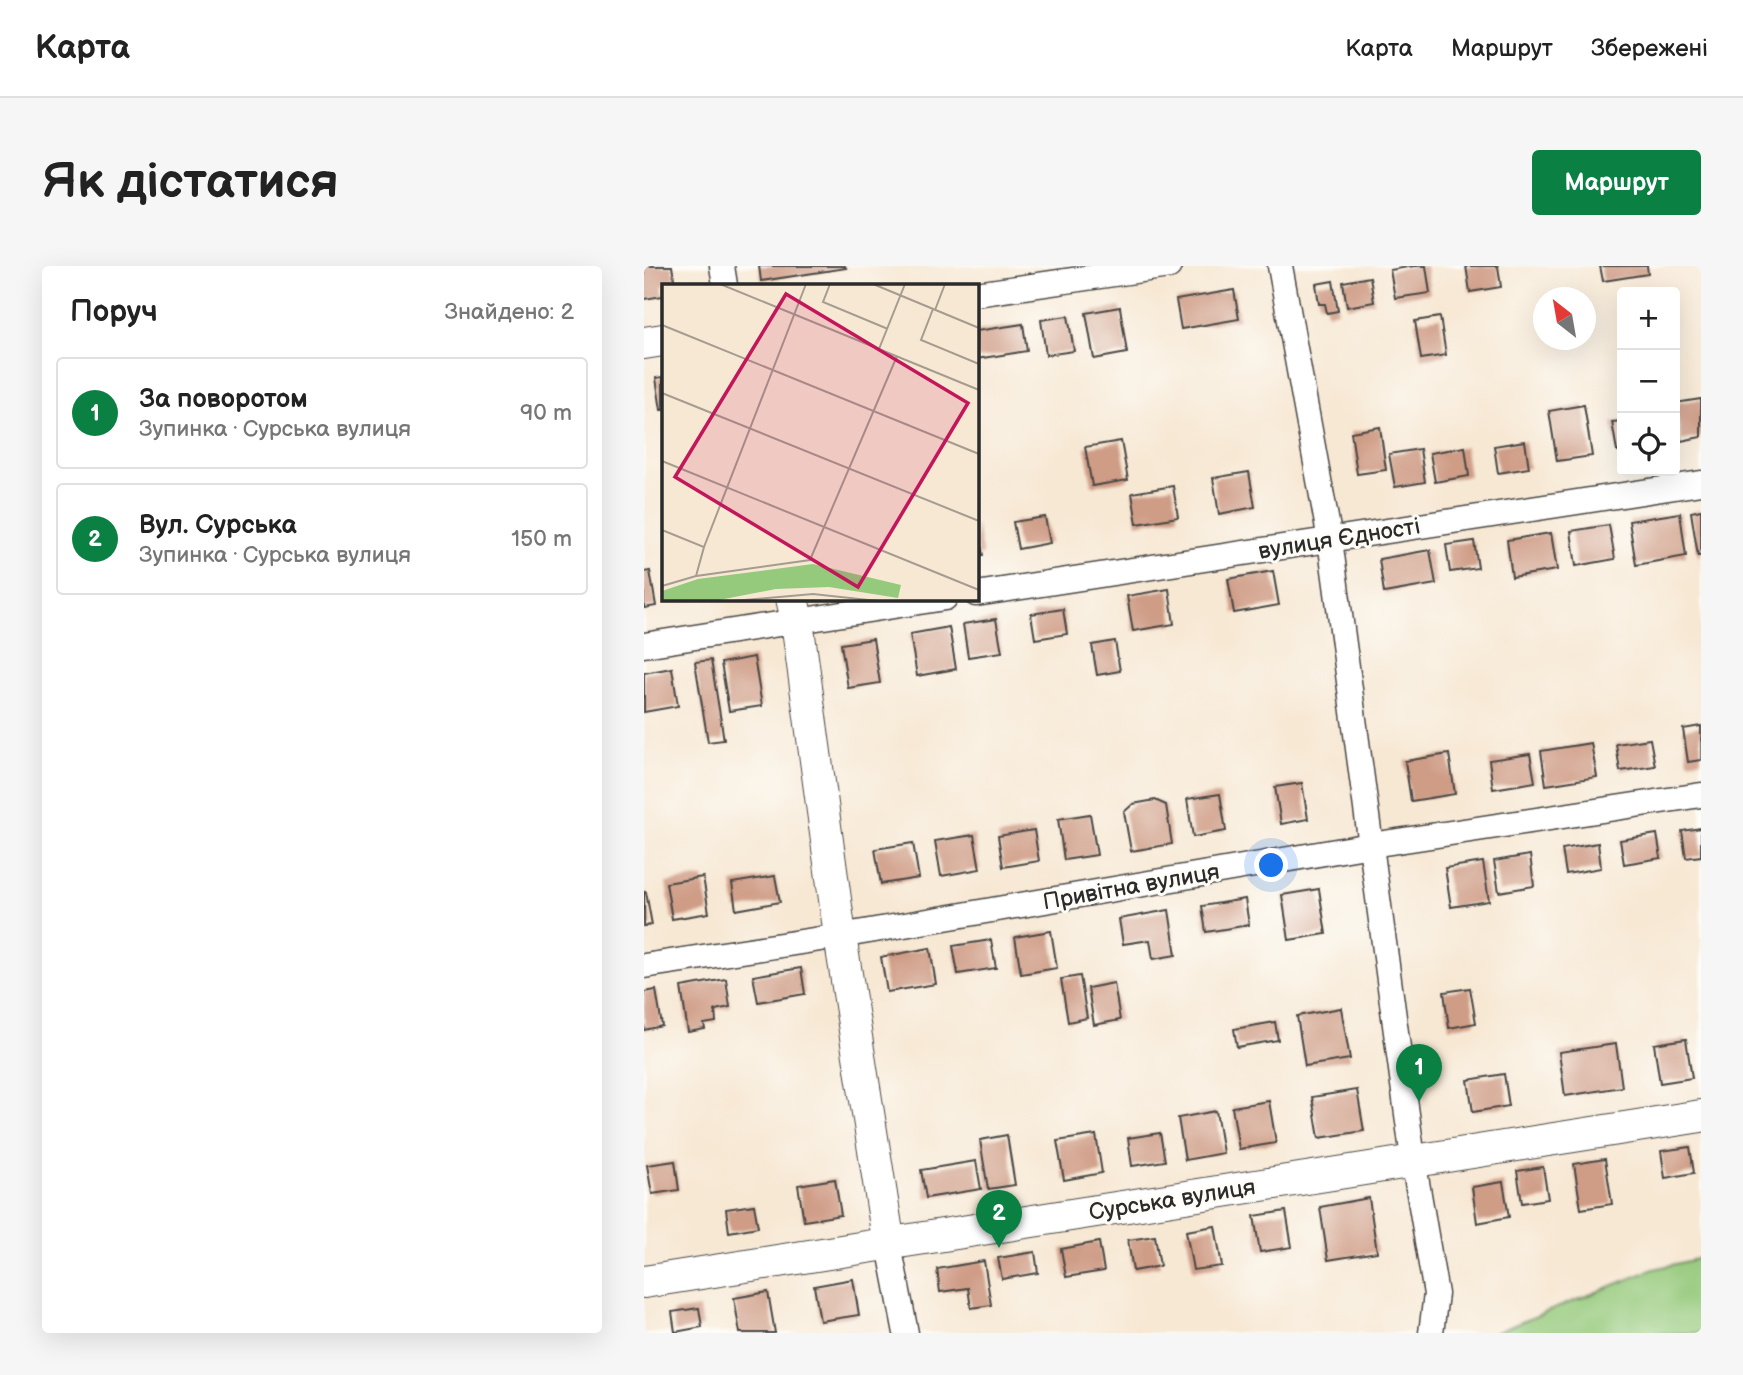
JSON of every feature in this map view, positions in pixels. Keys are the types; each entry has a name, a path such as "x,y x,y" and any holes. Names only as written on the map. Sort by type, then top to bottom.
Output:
{"street":[{"path":"722,266 725,284"},
{"path":"978,294 1169,266"},
{"path":"1280,266 1330,540 1413,1159 1436,1294 1431,1333"},
{"path":"644,343 662,340"},
{"name":"вулиця Єдності","path":"978,594 1701,483"},
{"path":"644,645 795,610 920,600"},
{"path":"795,610 840,936 906,1333"},
{"name":"Привітна вулиця","path":"644,966 840,936 1371,845 1701,795"},
{"name":"Сурська вулиця","path":"644,1282 1701,1115"}],"green space":[{"path":"1701,1258 1701,1333 1494,1333 1654,1269"}],"building":[{"path":"644,266 672,266 675,284 662,284 662,296 644,299"},
{"path":"759,266 845,266 846,268 761,281"},
{"path":"1426,266 1430,293 1395,298 1390,270"},
{"path":"1466,266 1498,266 1501,287 1470,292"},
{"path":"1600,266 1647,266 1648,274 1603,281"},
{"path":"1370,277 1374,302 1347,307 1343,282"},
{"path":"1333,281 1338,311 1327,313 1325,304 1319,304 1316,284"},
{"path":"1234,290 1239,319 1181,329 1176,300"},
{"path":"1120,307 1127,353 1094,359 1086,313"},
{"path":"1068,316 1074,351 1046,355 1041,320"},
{"path":"1440,317 1446,355 1421,359 1415,321"},
{"path":"1023,324 1027,351 978,359 978,331"},
{"path":"662,377 662,410 661,410 656,378"},
{"path":"1701,399 1701,437 1681,441 1680,402"},
{"path":"1584,405 1592,456 1557,461 1549,411"},
{"path":"1612,422 1617,422 1617,451"},
{"path":"1380,427 1386,470 1357,474 1351,432"},
{"path":"1121,441 1128,480 1092,486 1085,447"},
{"path":"1525,441 1529,468 1498,473 1494,446"},
{"path":"1465,447 1469,476 1435,482 1430,453"},
{"path":"1420,449 1425,482 1395,487 1389,454"},
{"path":"1249,472 1255,507 1219,514 1213,478"},
{"path":"1173,486 1178,517 1137,524 1132,493"},
{"path":"1701,510 1701,556 1698,556 1691,512"},
{"path":"1680,513 1686,556 1636,565 1629,521"},
{"path":"1045,517 1050,543 1018,549 1013,522"},
{"path":"1609,525 1615,559 1576,566 1571,531"},
{"path":"978,532 983,555 978,556"},
{"path":"1551,533 1557,570 1512,577 1507,540"},
{"path":"1474,541 1478,568 1450,572 1446,545"},
{"path":"1430,550 1436,584 1384,593 1379,559"},
{"path":"650,571 656,606 644,608 644,572"},
{"path":"1273,571 1279,605 1234,613 1228,579"},
{"path":"1169,589 1174,624 1133,631 1127,596"},
{"path":"1063,609 1067,634 1035,639 1031,614"},
{"path":"996,619 1002,652 968,657 963,624"},
{"path":"949,627 956,669 917,676 910,634"},
{"path":"873,639 880,683 848,688 841,644"},
{"path":"1115,641 1120,671 1097,675 1092,645"},
{"path":"754,657 762,706 729,711 721,663"},
{"path":"711,660 724,740 708,742 695,662"},
{"path":"672,668 678,706 644,712 644,673"},
{"path":"1701,726 1701,760 1688,762 1683,729"},
{"path":"1650,739 1655,766 1620,771 1616,744"},
{"path":"1591,743 1597,777 1546,785 1541,751"},
{"path":"1449,754 1455,794 1411,801 1405,761"},
{"path":"1530,754 1535,782 1493,789 1489,760"},
{"path":"1302,783 1308,819 1281,824 1275,787"},
{"path":"1220,794 1226,831 1193,837 1187,799"},
{"path":"1155,800 1166,805 1172,844 1131,851 1124,812 1133,804"},
{"path":"1090,814 1097,855 1064,860 1058,819"},
{"path":"1701,828 1701,856 1686,858 1682,831"},
{"path":"1034,830 1039,861 1003,867 998,836"},
{"path":"1657,834 1661,858 1624,864 1620,840"},
{"path":"974,835 980,869 941,876 935,841"},
{"path":"913,843 919,878 881,884 875,849"},
{"path":"1598,843 1601,868 1566,874 1562,849"},
{"path":"1530,855 1534,886 1499,892 1494,861"},
{"path":"1483,862 1489,901 1451,907 1445,868"},
{"path":"775,876 780,902 736,910 732,883"},
{"path":"703,877 709,913 672,919 666,883"},
{"path":"1319,889 1326,934 1289,940 1282,895"},
{"path":"644,892 652,925 644,926"},
{"path":"1245,899 1249,925 1206,932 1202,906"},
{"path":"1169,910 1176,955 1153,959 1150,940 1123,944 1119,919"},
{"path":"1051,931 1057,968 1021,974 1015,937"},
{"path":"991,940 996,968 958,974 953,946"},
{"path":"930,948 936,984 887,992 881,957"},
{"path":"801,968 805,994 758,1002 753,976"},
{"path":"1080,976 1087,1018 1068,1022 1061,979"},
{"path":"726,979 730,1007 715,1010 716,1022 704,1024 705,1029 688,1032 681,987"},
{"path":"1114,983 1120,1020 1094,1025 1088,988"},
{"path":"1470,988 1476,1023 1449,1028 1444,992"},
{"path":"656,990 662,1026 644,1030 644,992"},
{"path":"1341,1008 1350,1059 1305,1066 1297,1016"},
{"path":"1275,1022 1278,1040 1237,1047 1234,1029"},
{"path":"1686,1039 1692,1078 1660,1083 1654,1044"},
{"path":"1616,1044 1622,1087 1565,1096 1559,1052"},
{"path":"1504,1074 1509,1106 1473,1112 1468,1080"},
{"path":"1357,1090 1364,1131 1319,1138 1312,1097"},
{"path":"1269,1101 1276,1143 1239,1149 1232,1107"},
{"path":"1216,1111 1223,1153 1185,1160 1178,1118"},
{"path":"1160,1133 1165,1161 1132,1166 1128,1138"},
{"path":"1007,1135 1015,1185 988,1189 980,1140"},
{"path":"1096,1135 1102,1173 1064,1180 1057,1141"},
{"path":"1690,1147 1694,1173 1665,1178 1661,1151"},
{"path":"1605,1159 1612,1204 1581,1209 1574,1164"},
{"path":"675,1161 679,1190 652,1194 647,1165"},
{"path":"976,1161 981,1189 926,1198 921,1170"},
{"path":"1543,1167 1548,1199 1522,1203 1517,1171"},
{"path":"835,1179 841,1215 804,1221 798,1185"},
{"path":"1503,1182 1509,1217 1477,1223 1472,1187"},
{"path":"1369,1198 1377,1252 1328,1260 1320,1207"},
{"path":"754,1205 758,1227 729,1232 726,1209"},
{"path":"1286,1211 1292,1247 1260,1252 1254,1216"},
{"path":"1215,1226 1222,1266 1193,1270 1186,1231"},
{"path":"1155,1236 1160,1266 1133,1271 1128,1240"},
{"path":"1099,1242 1104,1271 1066,1277 1061,1249"},
{"path":"1035,1252 1038,1273 1002,1279 998,1258"},
{"path":"984,1261 991,1305 971,1308 968,1288 940,1292 937,1269"},
{"path":"853,1279 859,1315 820,1321 814,1286"},
{"path":"768,1292 775,1333 740,1333 734,1298"},
{"path":"699,1308 702,1327 675,1332 672,1312"}],"place":[{"name":"За поворотом","path":"1419,1102"},
{"name":"Вул. Сурська","path":"999,1248"}]}
